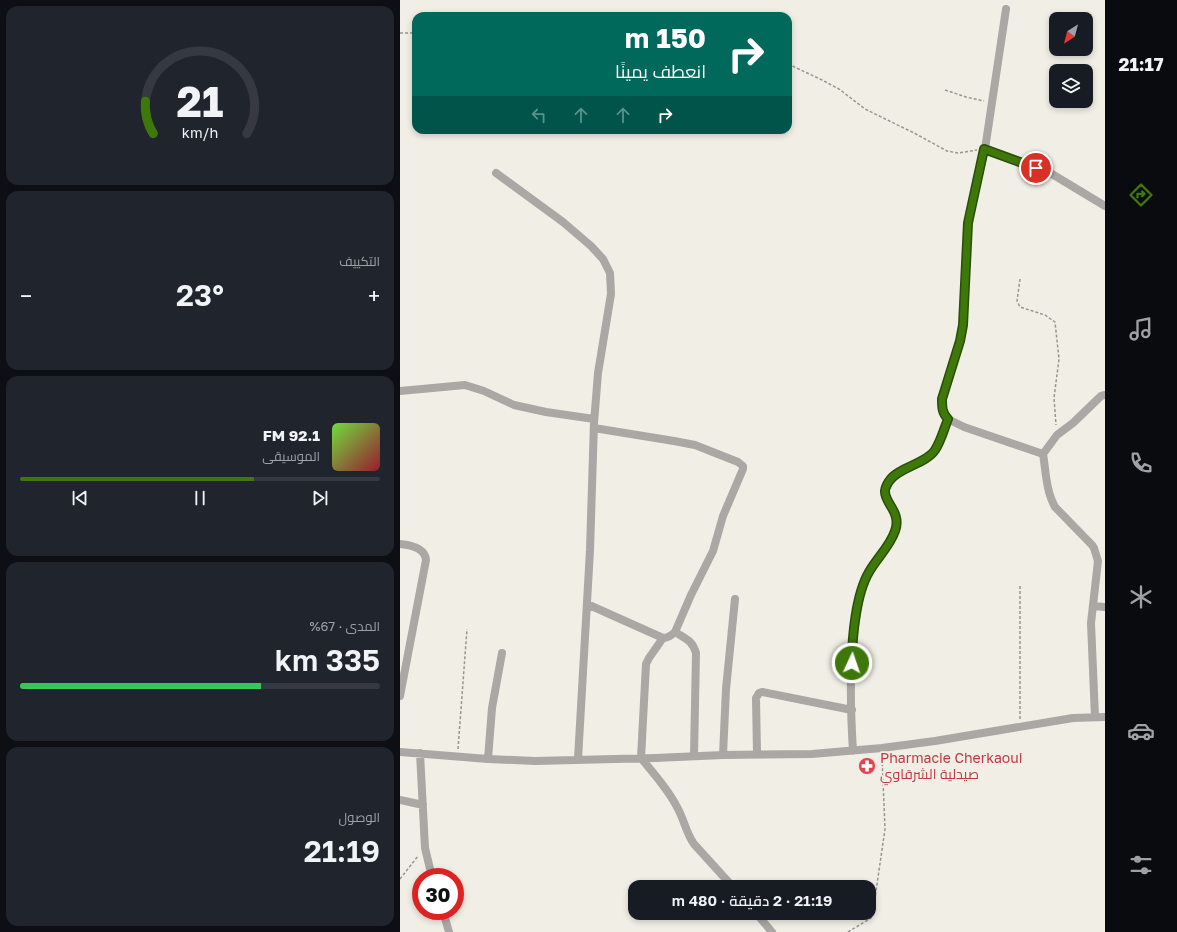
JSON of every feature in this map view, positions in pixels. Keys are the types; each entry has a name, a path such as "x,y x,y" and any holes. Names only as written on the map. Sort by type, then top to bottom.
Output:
{"street":[{"path":"1006,9 984,149 968,223 963,325 960,341 942,399 942,409 944,415 948,419 964,427 1043,454"},
{"path":"984,149 1052,174 1105,206"},
{"path":"496,173 563,222 600,254 608,269 611,283 611,294 598,373 594,418 588,604 578,759"},
{"path":"400,391 465,385 484,391 514,404 546,412 594,418"},
{"path":"1095,717 1092,623 1098,561 1094,548 1055,507 1050,499 1043,454 1057,435 1073,423 1101,396 1105,395"},
{"path":"853,751 852,650 862,586 869,572 890,541 895,530 895,514 885,491 890,479 928,457 935,451 948,419"},
{"path":"588,604 663,638 667,638 675,632 691,595 713,551 723,516 743,469 743,466 738,462 695,445 594,428"},
{"path":"400,544 415,547 423,551 426,560 400,696"},
{"path":"722,754 726,689 735,599"},
{"path":"1093,606 1105,607"},
{"path":"675,632 687,639 693,645 696,653 694,756"},
{"path":"663,638 646,664 641,758 671,796 682,818 689,838 727,880"},
{"path":"488,759 492,708 502,653"},
{"path":"757,754 756,698 759,693 762,692 852,710"},
{"path":"400,752 488,759 535,760 641,758 722,754 812,754 882,748 1073,718 1105,717"},
{"path":"420,753 425,848 430,868"},
{"path":"400,800 423,805"},
{"path":"446,920 449,932"},
{"path":"762,920 772,932"}],"path":[{"path":"400,33 412,32"},
{"path":"792,66 839,89 865,109 947,151 958,153 984,149"},
{"path":"945,90 966,97 992,102"},
{"path":"1020,279 1017,301 1020,307 1049,318 1055,322 1059,359 1054,402 1057,435"},
{"path":"1020,586 1020,726"},
{"path":"458,757 467,630"},
{"path":"848,932 872,918 874,912 886,829 882,748"},
{"path":"400,879 425,848"}],"place":[{"name":"Pharmacie Cherkaoui صيدلية الشرقاوي","path":"867,766"}],"route":[{"path":"852,663 852,650 862,586 869,572 890,541 895,530 895,514 886,495 886,488 890,479 928,457 935,451 948,419 944,415 942,409 942,399 960,341 963,325 968,223 984,149 1036,168"}]}
